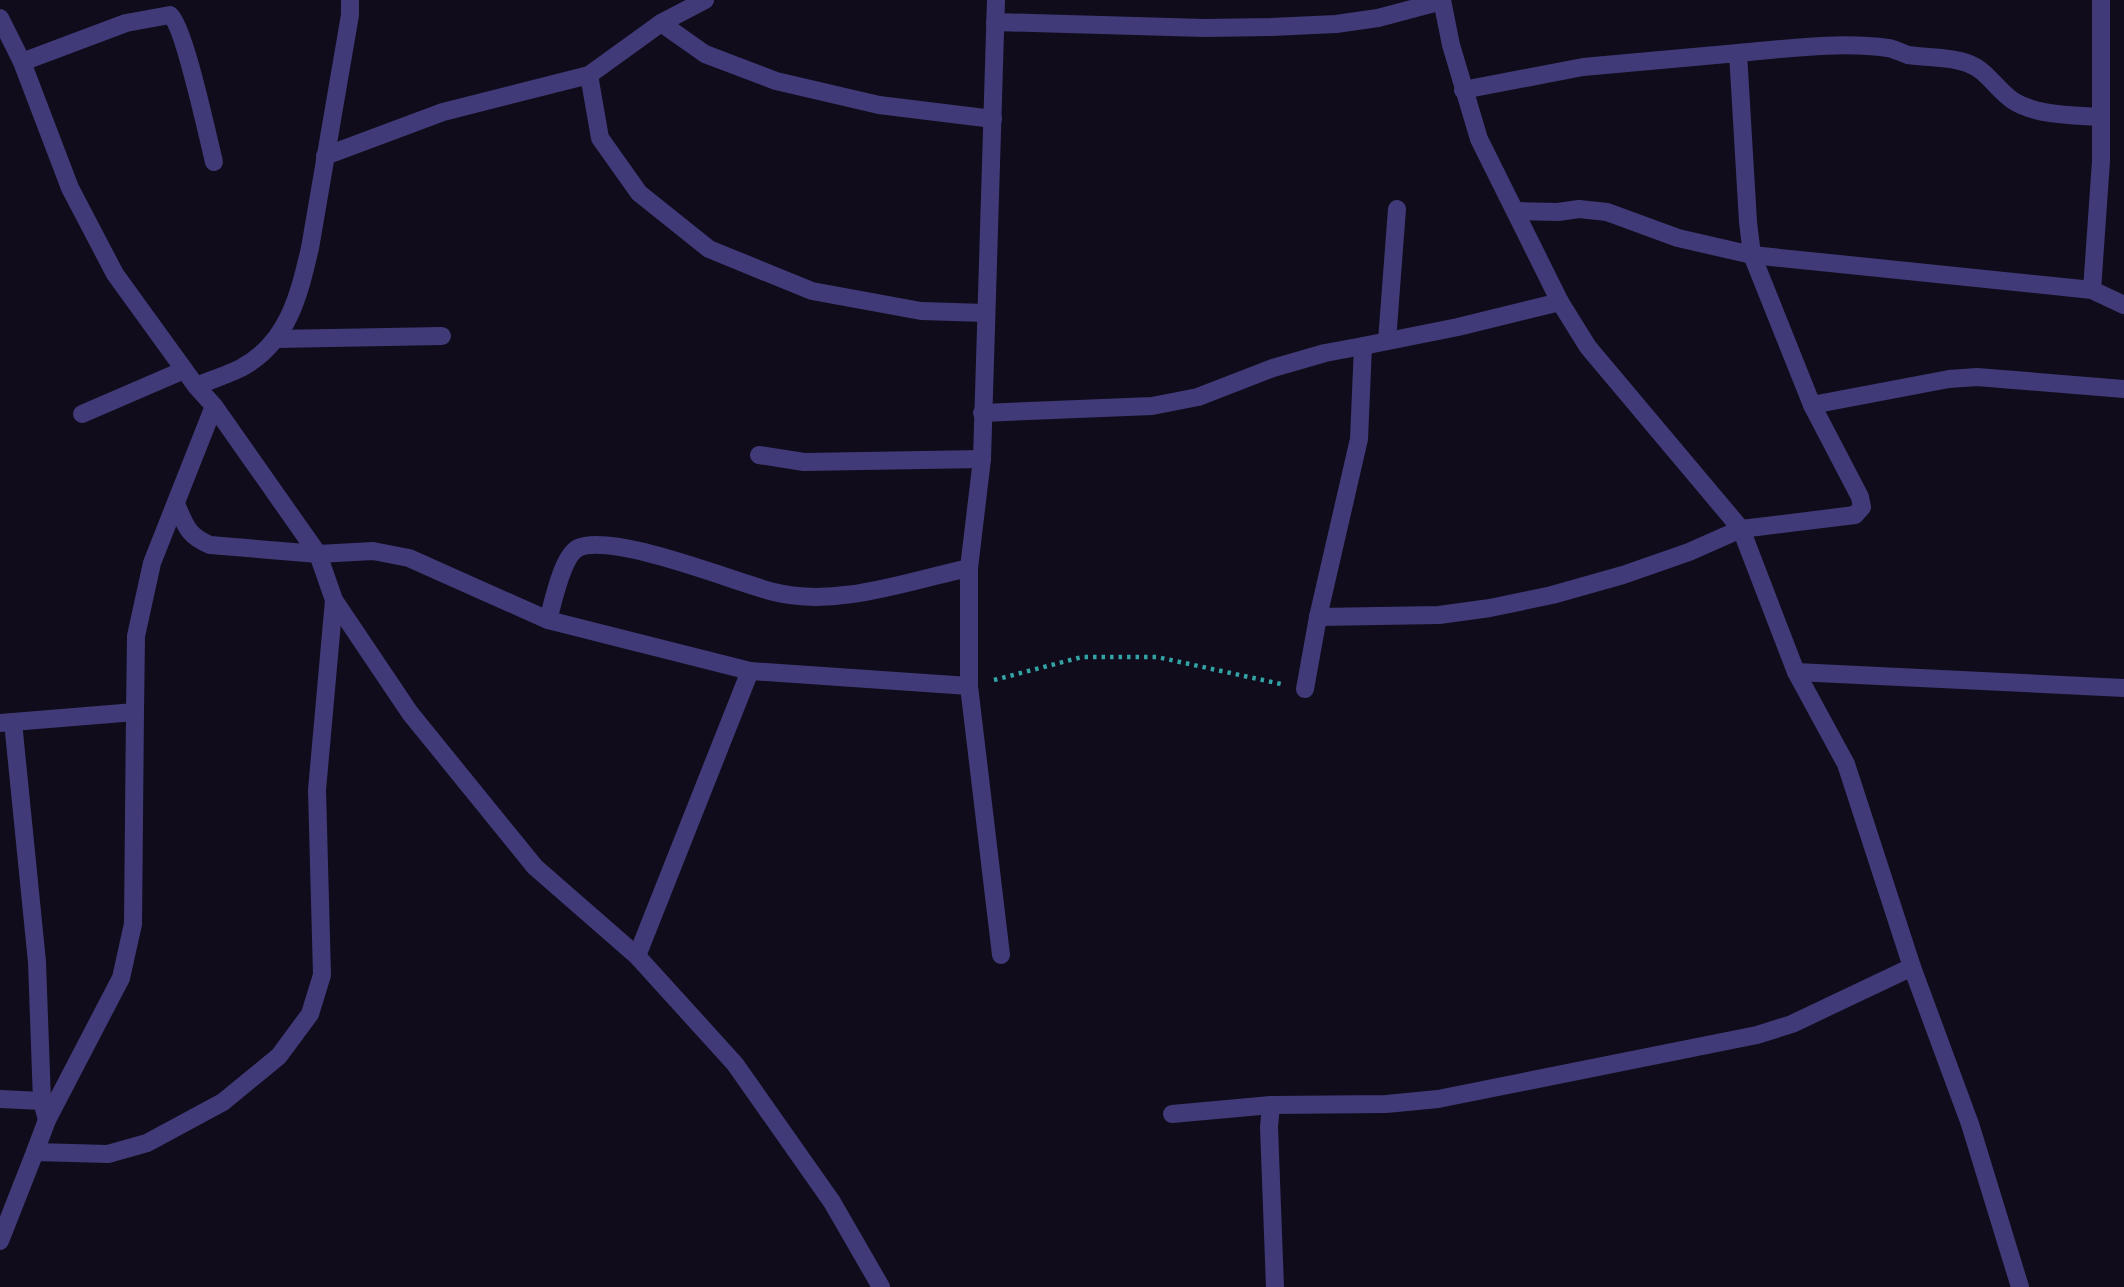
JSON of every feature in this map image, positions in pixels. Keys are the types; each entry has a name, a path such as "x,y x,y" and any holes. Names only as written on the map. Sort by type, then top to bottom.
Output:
{"street":[{"path":"196,386 242,367 260,355 276,339 289,320 301,286 313,236 350,15 350,0"},
{"path":"325,156 443,112 589,75 661,23 705,0"},
{"path":"996,0 982,459 969,568 969,686 1001,955"},
{"path":"2092,290 2101,161 2101,0"},
{"path":"995,22 1204,28 1335,24 1442,1 1463,90 1479,139 1560,302 1588,348 1741,529 1797,672 1846,764 1912,967 1970,1124 2020,1287"},
{"path":"22,62 126,23 170,15 176,20 197,89 214,162"},
{"path":"0,18 22,62 70,188 115,274 184,370 214,406 318,554 334,600 410,713 535,867 637,956 734,1064 832,1202 881,1287"},
{"path":"661,23 705,54 775,81 879,104 993,119"},
{"path":"1463,90 1583,67 1811,47 1889,48 1908,55 1965,62 1988,75 2013,100 2026,106 2101,117"},
{"path":"1318,617 1439,615 1490,608 1552,595 1623,575 1689,552 1741,529 1855,515 1862,508 1860,497 1812,405 1752,255 1738,52"},
{"path":"589,75 600,138 639,193 709,250 812,291 921,311 986,313"},
{"path":"1387,341 1397,209"},
{"path":"1516,211 1558,212 1579,209 1607,212 1678,238 1752,255 2092,290 2124,305"},
{"path":"982,413 1152,406 1198,397 1325,353 1560,302"},
{"path":"276,339 442,335"},
{"path":"1305,689 1318,617 1359,439 1363,346"},
{"path":"82,414 184,370"},
{"path":"1812,405 1949,379 1977,377 2124,389"},
{"path":"0,1241 47,1120 121,978 133,924 136,636 152,563 214,406"},
{"path":"759,455 804,462 982,459"},
{"path":"176,503 187,530 194,538 210,545 318,554 373,551 409,558 548,620 750,671 969,686"},
{"path":"548,620 566,560 574,550 586,545 636,549 775,592 804,597 840,596 969,568"},
{"path":"35,1152 108,1154 147,1143 223,1102 279,1056 310,1014 322,975 317,790 334,600"},
{"path":"637,956 750,671"},
{"path":"1797,672 2124,688"},
{"path":"47,1120 42,1101 37,962 7,722 135,712"},
{"path":"1172,1114 1271,1104 1386,1104 1438,1098 1757,1035 1793,1024 1912,967"},
{"path":"0,1099 42,1101"},
{"path":"1271,1104 1269,1127 1276,1287"}],"path":[{"path":"969,686 1082,657 1157,657 1305,689"}]}
